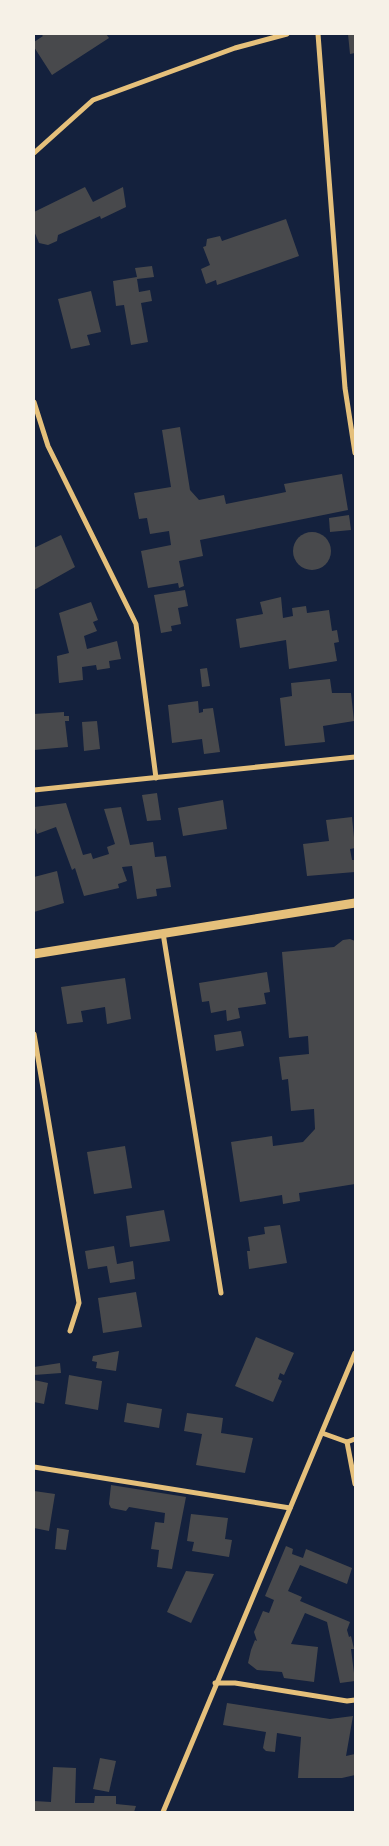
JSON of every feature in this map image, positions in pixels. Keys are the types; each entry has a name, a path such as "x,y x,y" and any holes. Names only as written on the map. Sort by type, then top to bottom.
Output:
{"street":[{"path":"34,153 93,100 235,48 287,34"},
{"path":"318,34 345,388 355,453"},
{"path":"34,402 48,446 136,624 156,778"},
{"path":"34,790 355,758"},
{"path":"34,954 355,903"},
{"path":"163,933 221,1293"},
{"path":"34,1034 79,1303 70,1331"},
{"path":"163,1812 215,1683 355,1353"},
{"path":"322,1433 347,1442 355,1439"},
{"path":"347,1442 355,1484"},
{"path":"34,1468 290,1508"},
{"path":"215,1683 235,1684 347,1701 355,1700"}],"building":[{"path":"41,34 106,34 109,38 52,75 34,47 34,42 43,36"},
{"path":"348,34 355,34 355,53 350,54"},
{"path":"85,187 93,202 123,187 126,207 101,219 100,216 58,235 57,241 48,245 39,243 34,231 34,212"},
{"path":"286,219 299,256 217,285 216,280 206,284 201,269 210,265 203,247 206,246 207,239 220,236 222,241"},
{"path":"152,266 154,277 137,279 139,292 150,290 152,301 141,303 148,342 131,345 124,305 116,306 113,281 137,277 135,268"},
{"path":"91,291 101,332 87,335 90,345 71,349 58,299"},
{"path":"180,427 190,490 199,500 224,495 226,504 286,492 284,484 342,474 348,510 200,540 203,556 179,561 184,586 179,588 178,583 148,588 141,551 171,545 169,531 150,534 147,518 139,519 134,493 171,487 162,430"},
{"path":"349,515 351,530 330,532 329,518"},
{"path":"312,532 326,537 331,551 326,565 312,570 298,565 293,551 298,537"},
{"path":"61,535 75,567 34,590 34,548"},
{"path":"185,590 188,606 178,608 181,624 171,626 172,631 161,633 154,595"},
{"path":"281,597 283,618 293,616 292,608 306,606 307,613 329,610 332,631 337,630 339,642 334,643 337,661 289,669 286,640 240,648 236,619 263,614 260,602"},
{"path":"91,602 98,620 93,622 97,631 84,636 87,649 117,641 121,659 109,661 110,668 97,670 96,665 82,667 83,680 59,683 57,656 69,653 59,613"},
{"path":"207,668 210,686 202,687 200,669"},
{"path":"330,679 332,693 351,693 354,721 323,726 325,742 285,746 280,698 292,696 291,683"},
{"path":"198,701 199,713 203,712 203,709 213,708 220,752 204,754 202,739 172,743 168,705"},
{"path":"64,712 64,716 69,716 69,721 65,721 68,747 34,750 34,714"},
{"path":"97,721 100,749 84,751 82,722"},
{"path":"157,793 161,820 147,821 142,795"},
{"path":"223,800 227,829 183,836 178,808"},
{"path":"66,803 83,855 91,853 93,859 109,854 107,847 115,844 104,809 121,807 130,845 153,842 155,857 166,856 171,887 156,889 157,896 137,899 132,866 122,867 127,881 118,884 119,888 84,896 75,868 72,870 56,827 37,834 34,825 34,807"},
{"path":"352,817 355,848 350,849 352,860 355,860 355,872 307,876 303,844 329,841 326,820"},
{"path":"57,871 64,903 34,912 34,877"},
{"path":"350,939 355,941 355,1184 299,1193 300,1201 283,1204 282,1195 240,1202 231,1142 272,1136 273,1146 303,1142 315,1129 314,1109 291,1111 288,1079 282,1080 279,1057 309,1054 308,1036 289,1038 282,952 334,947 343,940"},
{"path":"267,972 270,992 264,993 266,1004 238,1008 240,1018 227,1021 226,1010 211,1013 209,1001 202,1002 199,983"},
{"path":"125,978 131,1019 107,1024 105,1007 81,1011 83,1022 67,1024 61,987"},
{"path":"241,1031 244,1046 216,1051 214,1035"},
{"path":"125,1146 132,1188 94,1194 87,1152"},
{"path":"164,1210 170,1241 130,1247 126,1216"},
{"path":"280,1225 287,1263 249,1269 247,1251 250,1251 248,1237 265,1234 264,1227"},
{"path":"114,1246 117,1264 133,1261 135,1279 110,1283 107,1266 88,1269 85,1251"},
{"path":"136,1292 142,1327 103,1333 98,1298"},
{"path":"256,1337 294,1353 284,1375 280,1373 278,1379 282,1381 273,1402 235,1386"},
{"path":"119,1351 116,1371 96,1368 97,1362 92,1361 93,1356"},
{"path":"60,1363 61,1373 34,1375 34,1367"},
{"path":"69,1375 102,1381 98,1410 65,1404"},
{"path":"34,1380 48,1383 44,1404 34,1402"},
{"path":"127,1403 162,1409 159,1428 124,1422"},
{"path":"187,1413 223,1418 221,1433 253,1438 245,1473 196,1465 202,1434 184,1431"},
{"path":"111,1485 186,1497 172,1569 157,1567 159,1550 151,1549 155,1522 164,1523 165,1513 129,1507 126,1511 111,1508 109,1504"},
{"path":"34,1491 55,1494 49,1531 34,1528"},
{"path":"191,1514 228,1518 225,1539 232,1540 229,1557 192,1551 194,1542 187,1541"},
{"path":"57,1528 69,1530 66,1550 55,1549"},
{"path":"286,1546 293,1549 292,1554 303,1558 306,1549 352,1568 347,1584 300,1565 288,1591 302,1597 300,1601 350,1622 347,1630 349,1637 351,1636 354,1649 351,1649 355,1681 340,1683 327,1622 305,1613 291,1644 318,1647 314,1682 284,1678 282,1672 257,1670 248,1663 255,1640 257,1641 254,1632 263,1611 269,1613 274,1600 265,1596"},
{"path":"186,1571 214,1574 191,1623 167,1612"},
{"path":"227,1703 330,1719 353,1716 346,1756 355,1754 355,1775 342,1778 298,1778 301,1737 277,1733 275,1752 266,1751 263,1748 266,1732 223,1725"},
{"path":"100,1758 116,1761 109,1792 93,1789"},
{"path":"53,1767 76,1768 75,1803 94,1803 95,1796 116,1796 116,1804 136,1806 134,1812 34,1812 34,1801 51,1802"}]}
